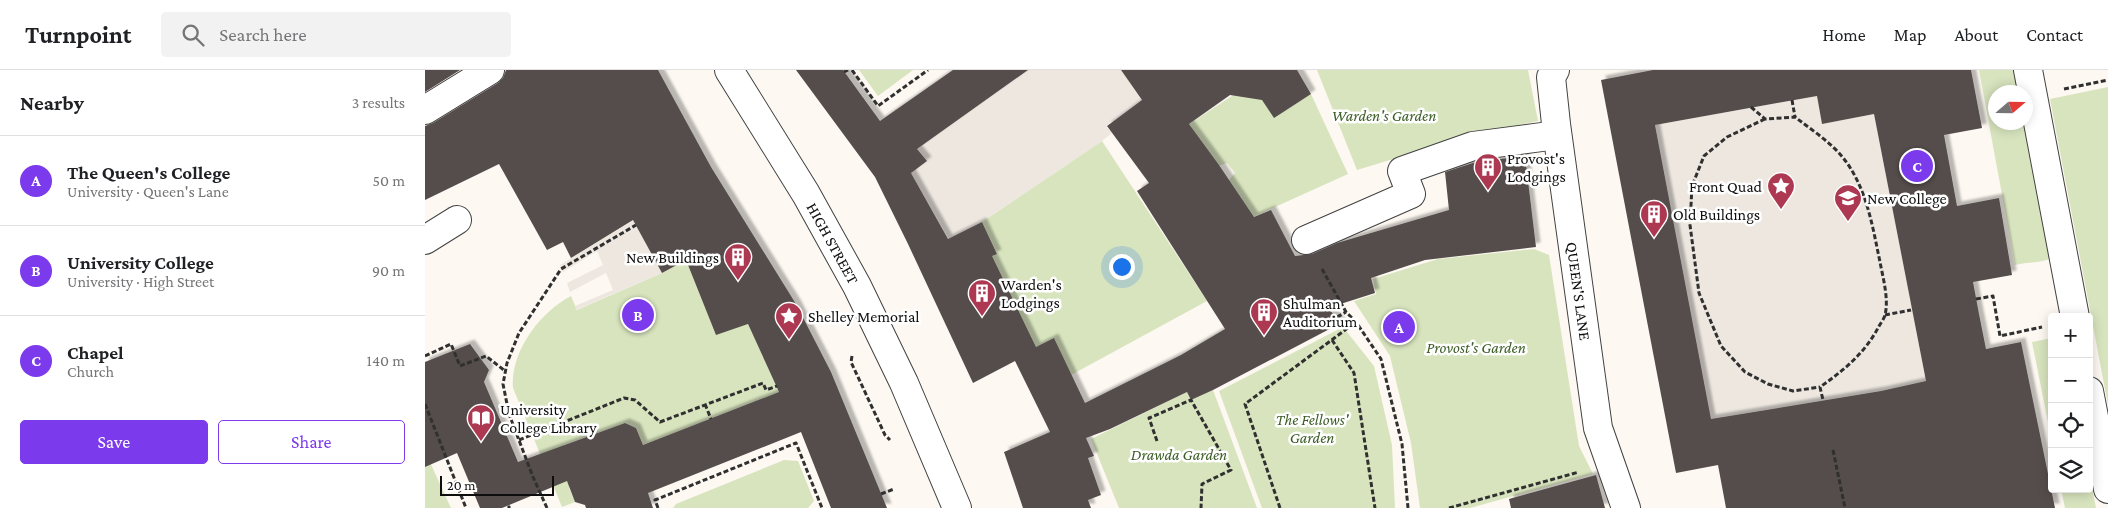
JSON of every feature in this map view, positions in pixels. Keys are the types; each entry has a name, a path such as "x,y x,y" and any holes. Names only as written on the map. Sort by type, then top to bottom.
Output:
{"street":[{"path":"425,110 489,70"},
{"name":"HIGH STREET","path":"729,70 806,194 853,277 903,384 957,508"},
{"name":"QUEEN'S LANE","path":"1555,70 1551,77 1557,135 1598,428 1626,508"},
{"path":"2030,83 2074,313"},
{"path":"1306,240 1411,194 1402,171 1473,146 1557,135"},
{"path":"425,240 457,220"},
{"path":"2091,403 2108,489"}],"path":[{"path":"852,70 878,106 928,70"},
{"path":"2030,83 2108,80"},
{"path":"1792,100 1795,117 1840,154 1863,194 1871,218 1885,288 1885,315 1871,342 1846,369 1820,387 1793,390 1768,384 1745,372 1721,346 1699,293 1690,225 1692,186 1704,156 1727,137 1765,119 1795,117"},
{"path":"1751,108 1765,119"},
{"path":"547,508 509,414 503,384 505,371 519,333 561,269 636,225"},
{"path":"1306,240 1346,312 1356,322 1381,359 1402,444 1408,508"},
{"path":"1976,299 1993,296 2000,336 2044,327"},
{"path":"1885,315 1911,310"},
{"path":"1337,317 1346,312"},
{"path":"1280,508 1245,404 1356,322"},
{"path":"1332,340 1354,373 1375,508"},
{"path":"425,356 451,344 460,366 486,356 505,371"},
{"path":"519,440 624,398 635,400 660,422 763,383 767,390 777,386"},
{"path":"1820,387 1823,400"},
{"path":"1157,441 1149,418 1191,400 1231,470 1202,484 1201,508"},
{"path":"425,404 466,508"},
{"path":"705,404 711,420"},
{"path":"658,508 655,500 796,443 822,508"},
{"path":"1833,450 1845,508"},
{"path":"1449,508 1584,471"},
{"path":"881,494 894,489"}],"green space":[{"path":"859,70 913,70 878,96"},
{"name":"Warden's Garden","path":"1317,70 1528,70 1538,121 1472,135 1357,170"},
{"path":"1979,70 2013,70 2016,85 1988,85 1988,119"},
{"path":"2108,87 2108,405 2093,326 2093,313 2091,313 2050,99"},
{"path":"1256,91 1274,117 1311,94 1348,174 1235,225 1229,180 1235,173 1227,163 1218,166 1182,129 1238,92"},
{"path":"1990,130 2025,130 2050,259 2015,265"},
{"path":"1102,141 1207,301 1071,375 1036,347 996,265 988,258 997,253 982,222"},
{"name":"Provost's Garden","path":"1534,249 1549,255 1579,446 1593,474 1470,508 1420,508 1411,443 1390,356 1354,301 1376,294 1373,279 1438,259"},
{"path":"686,260 716,334 748,324 779,392 643,445 636,428 625,423 564,445 576,480 569,488 575,502 562,507 513,388 513,374 522,347 529,334 548,312 571,296 577,310 662,273"},
{"name":"The Fellows' Garden","path":"1343,327 1374,366 1392,445 1395,508 1262,508 1219,391"},
{"path":"2048,339 2048,422 2032,342"},
{"name":"Drawda Garden","path":"1213,390 1257,508 1119,508 1091,439 1187,392 1191,400"},
{"path":"428,458 451,508 425,508 425,467"},
{"path":"784,460 798,461 814,501 808,508 673,508 676,504"},
{"path":"2062,493 2093,493 2096,508 2065,508"}],"shaded area":[{"path":"1028,70 1121,70 1142,100 1106,126 1112,133 1102,141 982,222 949,239 911,173 917,149"},
{"name":"Front Quad","path":"1817,96 1822,124 1874,114 1926,381 1881,391 1710,420 1655,125"},
{"path":"634,220 662,273 576,310 575,306 613,290 606,273 570,292 567,283 603,265 597,251 563,272 560,265"}],"building":[{"path":"425,70 460,70 425,92"},
{"path":"506,70 658,70 711,167 796,304 831,372 887,508 831,508 801,432 648,493 653,508 586,508 585,505 575,502 567,481 502,508 480,508 457,453 425,467 425,362 470,344 489,370 484,382 518,462 625,423 636,428 643,445 779,392 748,324 716,335 686,260 662,273 633,220 571,258 563,242 547,250 499,164 425,200 425,126 498,83 503,78"},
{"path":"796,70 843,70 880,121 953,70 1028,70 917,149 927,161 911,173 948,239 982,222 997,254 992,256 1036,347 1054,338 1085,403 1181,355 1225,329 1137,191 1149,183 1107,126 1142,100 1121,70 1297,70 1311,94 1274,118 1262,100 1230,95 1189,124 1254,217 1271,210 1295,256 1312,254 1337,243 1449,210 1445,172 1476,162 1525,156 1536,247 1425,260 1371,278 1375,293 1328,308 1341,323 1191,400 1187,392 1110,429 1086,438 1094,456 1088,458 1101,495 1088,500 1091,508 1023,508 1004,452 1050,432 1015,361 973,383 875,177"},
{"path":"1653,70 1971,70 1982,128 1944,135 1957,206 1999,198 2012,275 1973,282 1986,349 2021,342 2048,474 2048,493 2052,493 2055,508 1726,508 1718,465 1676,473 1601,80","holes":["1817,96 1822,124 1874,114 1926,381 1881,391 1711,419 1655,125"]},
{"path":"1596,475 1605,508 1511,508 1509,499"}],"place":[{"name":"Chapel","path":"1917,166"},
{"name":"Provost's Lodgings","path":"1488,191"},
{"name":"Front Quad","path":"1781,210"},
{"name":"New College","path":"1848,222"},
{"name":"Old Buildings","path":"1654,238"},
{"name":"New Buildings","path":"738,281"},
{"name":"University College","path":"638,315"},
{"name":"Warden's Lodgings","path":"982,317"},
{"name":"The Queen's College","path":"1399,327"},
{"name":"Shulman Auditorium","path":"1264,336"},
{"name":"Shelley Memorial","path":"789,340"},
{"name":"University College Library","path":"481,442"}]}
